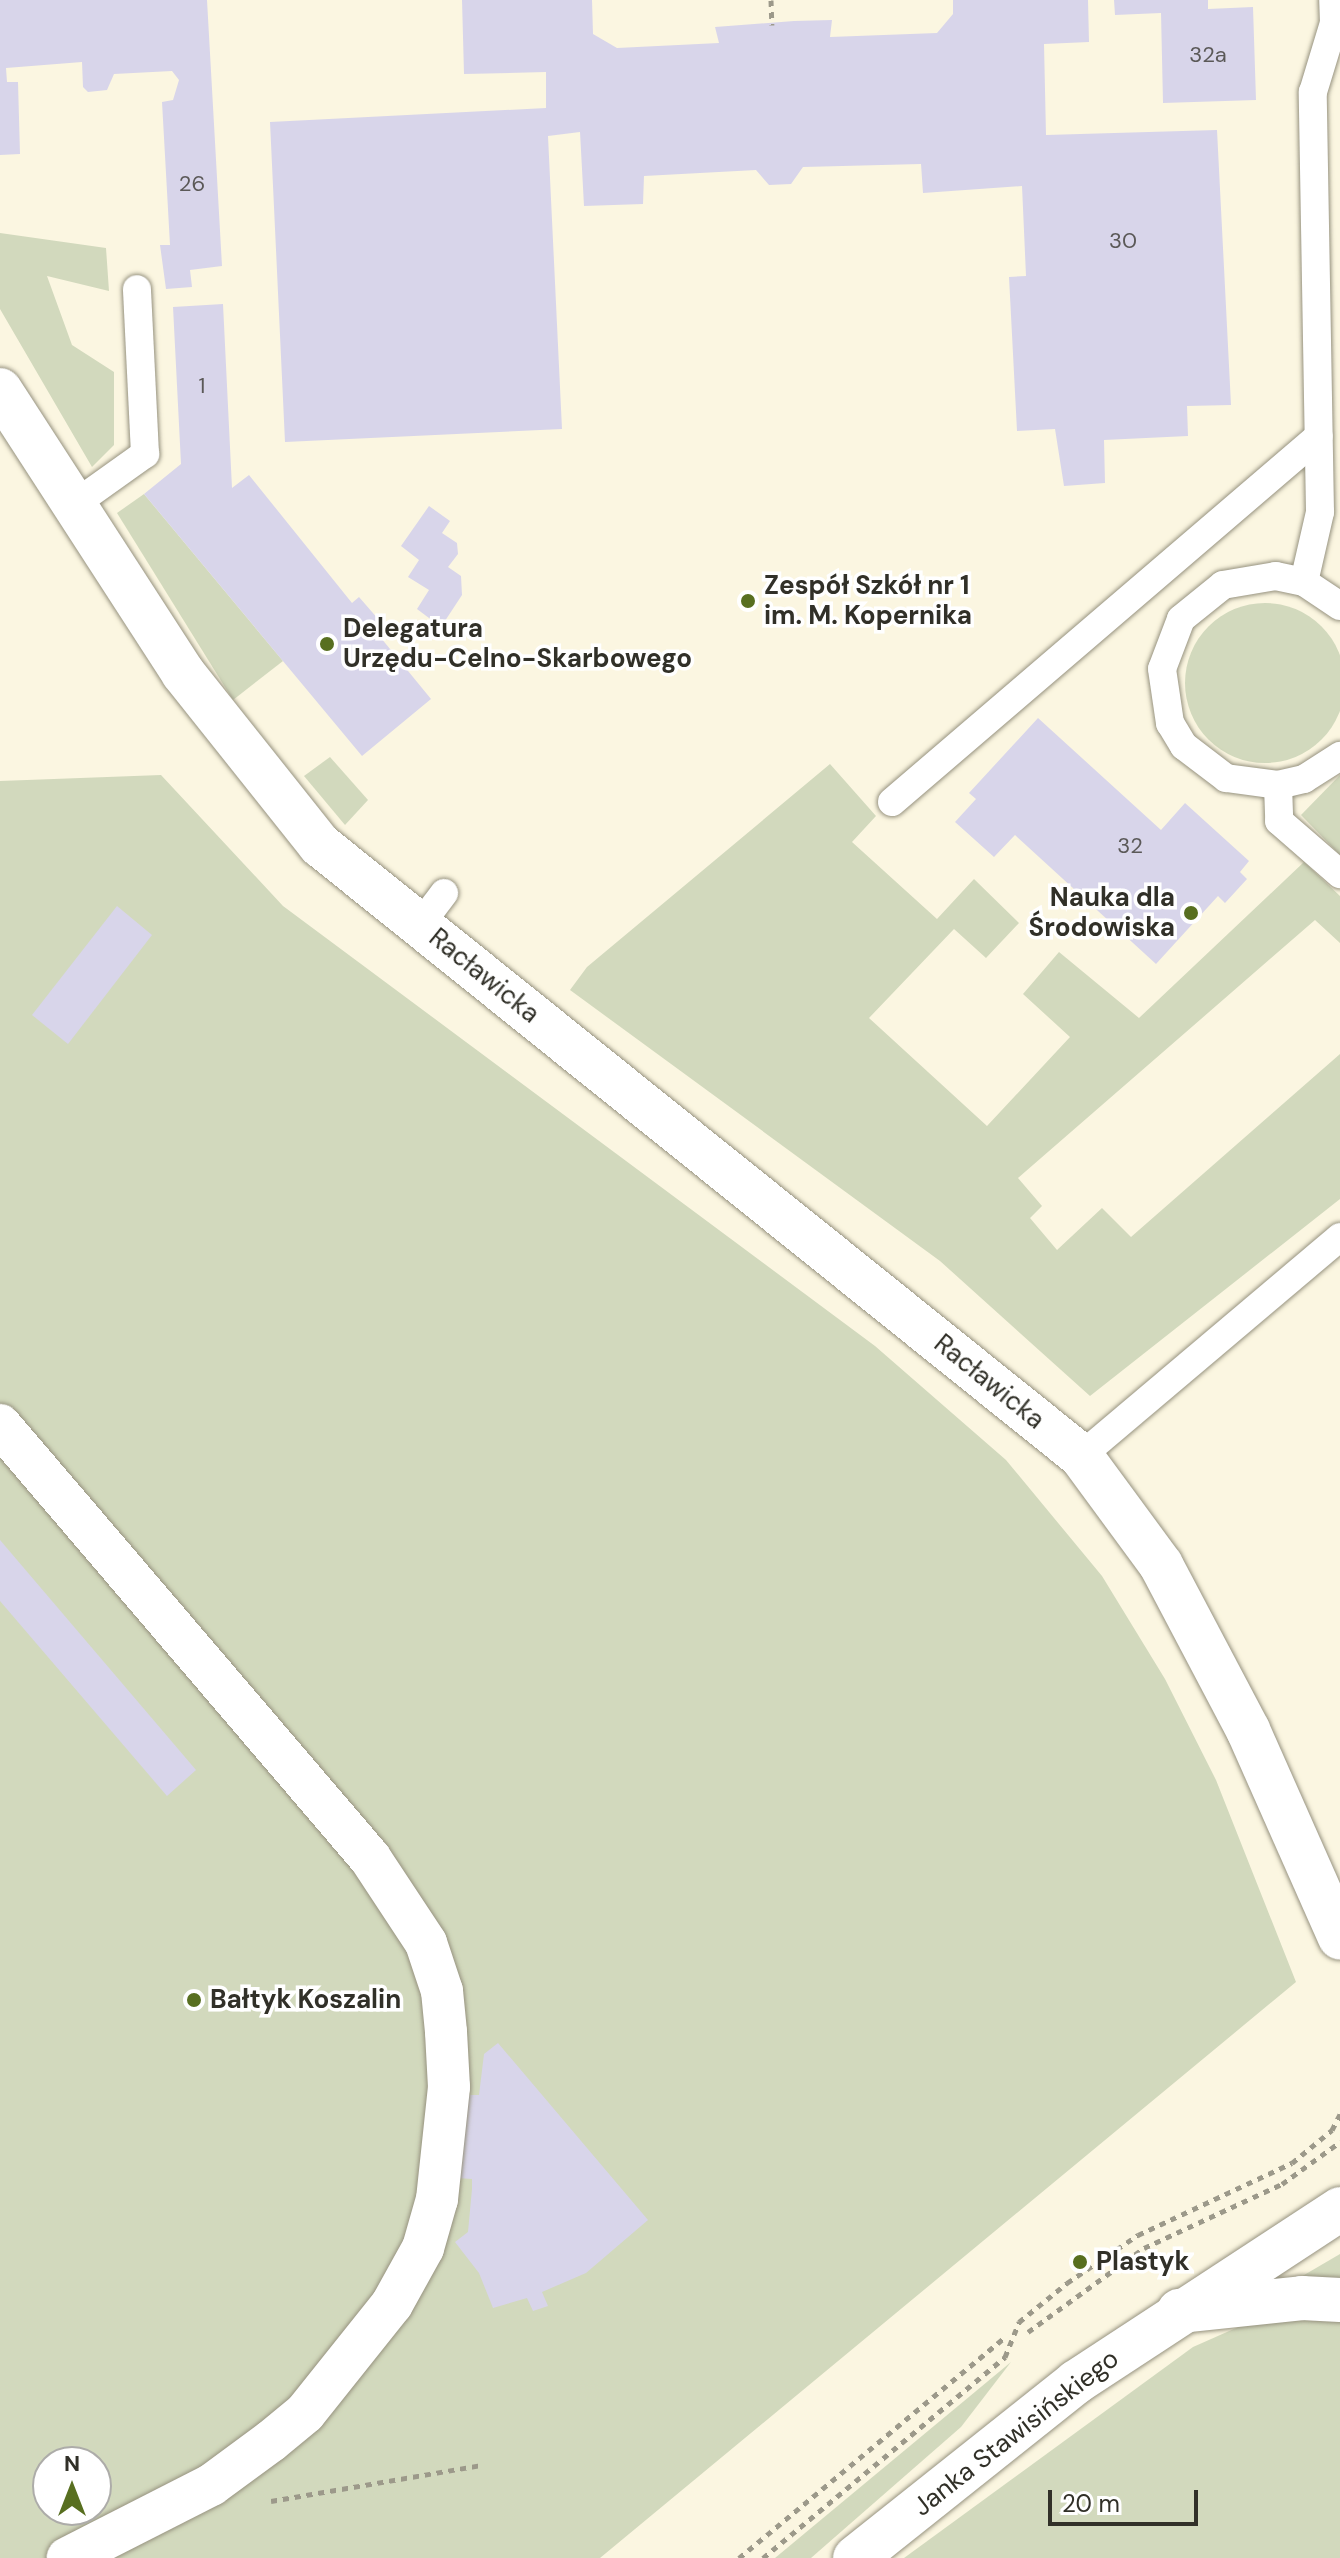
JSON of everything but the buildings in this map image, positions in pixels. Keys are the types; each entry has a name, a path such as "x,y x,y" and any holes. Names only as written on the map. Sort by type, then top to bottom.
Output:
{"street":[{"name":"Racławicka","path":"0,390 72,506 183,673 320,845 432,909 1081,1456 1161,1565 1331,1889 1340,1938"},
{"path":"0,1425 370,1858 426,1943 442,1991 446,2032 449,2087 437,2199 423,2248 392,2304 305,2413 271,2441 211,2485 68,2558"},
{"name":"Janka Stawisińskiego","path":"855,2558 1076,2382 1179,2311 1340,2209"},
{"name":"Janka Stawisińskiego","path":"1179,2311 1302,2298 1340,2300"}],"lane":[{"path":"1304,582 1320,512 1313,92 1334,23 1333,0"},
{"path":"72,506 145,454 137,289"},
{"path":"892,802 1319,436"},
{"path":"1340,606 1304,582 1276,576 1223,585 1181,619 1162,669 1170,723 1184,746 1226,778 1278,785 1304,779 1340,756"},
{"path":"1278,785 1279,821 1340,874"},
{"path":"1081,1456 1340,1237"}],"path":[{"path":"771,0 772,25"},
{"path":"763,2558 1005,2357 1019,2322 1067,2283 1138,2235 1292,2163 1332,2130 1340,2114"},
{"path":"1028,2332 1144,2248 1282,2184 1340,2142"},
{"path":"739,2558 1004,2338"},
{"path":"322,2493 481,2465"}],"green space":[{"path":"0,233 106,248 109,291 47,276 72,345 114,372 114,445 92,467 0,309"},
{"path":"144,494 283,661 233,700 117,513"},
{"path":"1265,603 1296,609 1322,626 1339,652 1345,683 1339,714 1322,740 1296,757 1265,763 1234,757 1208,740 1191,714 1185,683 1191,652 1208,626 1234,609"},
{"path":"330,757 368,800 345,825 304,776"},
{"path":"830,764 876,816 852,842 937,919 974,879 1019,923 986,958 954,929 869,1018 987,1126 1070,1037 1023,994 1059,952 1139,1018 1304,862 1340,896 1340,943 1315,920 1018,1178 1042,1206 1030,1218 1057,1250 1102,1208 1131,1237 1340,1054 1340,1199 1090,1396 940,1261 570,990 587,967"},
{"path":"161,775 283,906 875,1346 1006,1460 1102,1576 1165,1679 1216,1780 1296,1982 600,2558 0,2558 0,781"},
{"path":"1340,775 1340,855 1301,815"},
{"path":"1340,2254 1340,2283 1287,2285"},
{"path":"1340,2316 1340,2558 904,2558 1193,2347 1245,2324"},
{"path":"1011,2362 961,2427 811,2558 775,2558"}],"place":[{"name":"Zespół Szkół nr 1 im. M. Kopernika","path":"748,601"},
{"name":"Delegatura Urzędu-Celno-Skarbowego","path":"327,644"},
{"name":"Nauka dla Środowiska","path":"1191,913"},
{"name":"Bałtyk Koszalin","path":"194,2000"},
{"name":"Plastyk","path":"1080,2262"}]}
